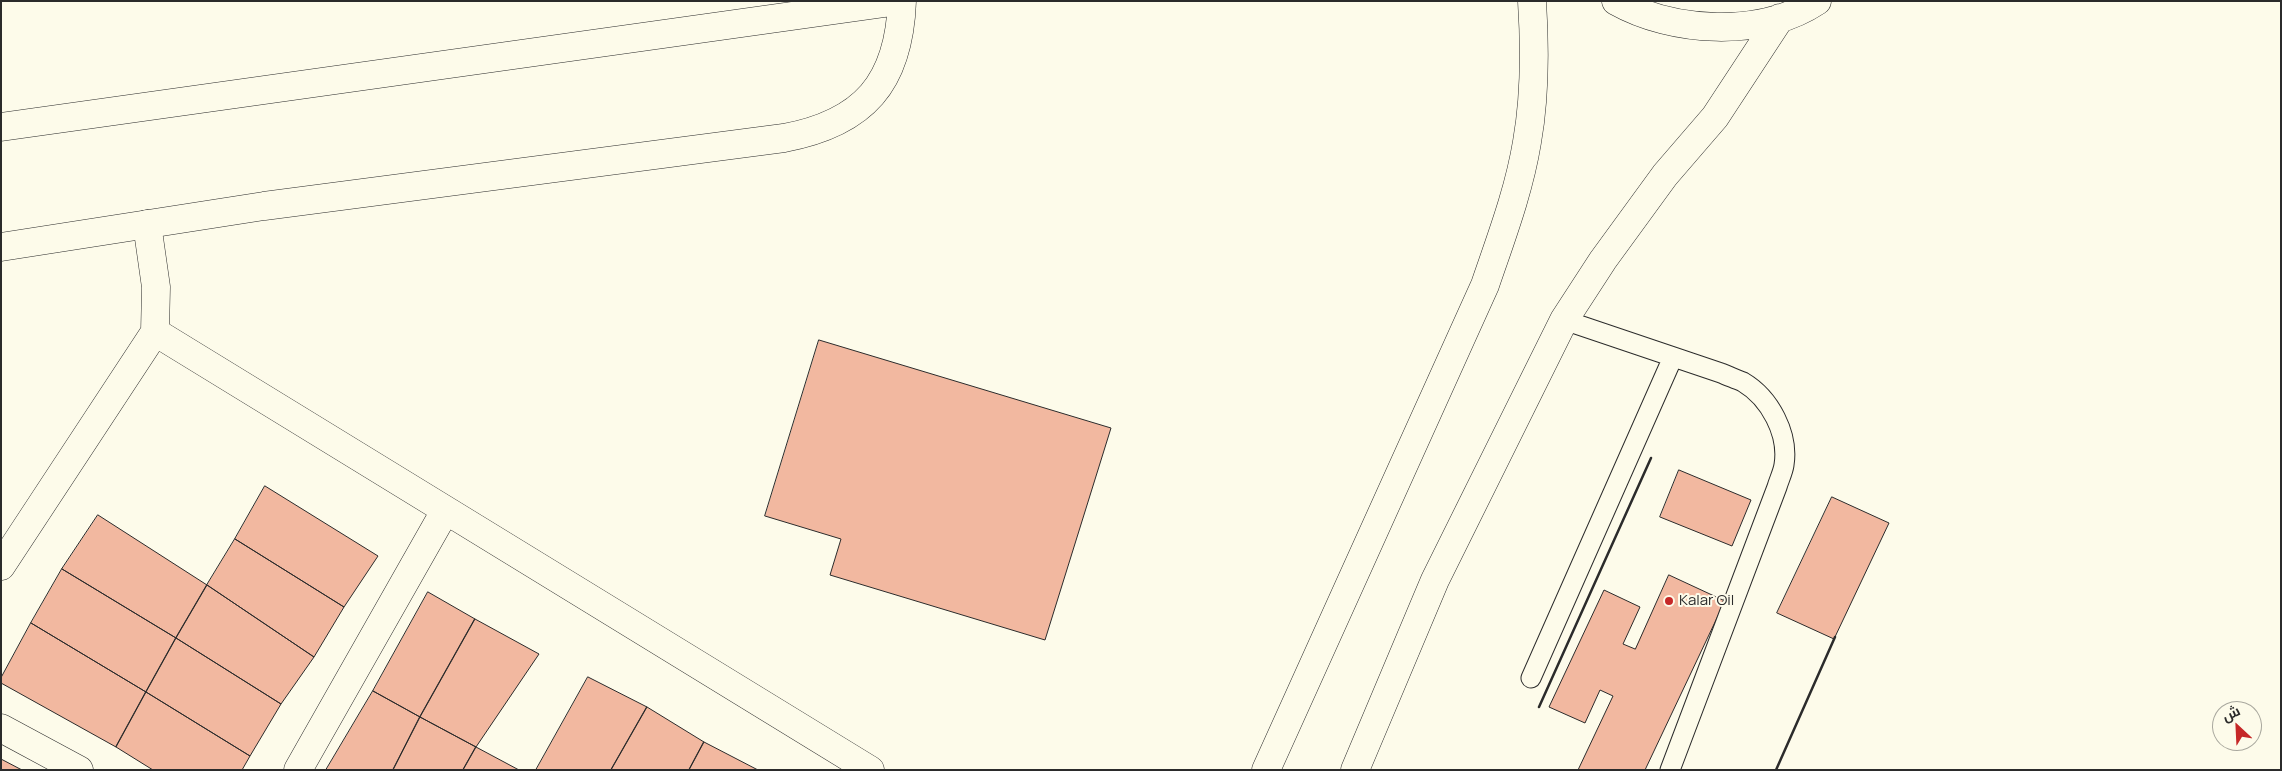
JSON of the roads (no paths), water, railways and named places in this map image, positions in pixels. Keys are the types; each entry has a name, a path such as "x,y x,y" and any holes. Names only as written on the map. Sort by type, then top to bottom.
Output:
{"main road":[{"path":"1,127 900,1 901,30 894,57 881,83 862,105 839,122 813,133 264,206 1,247"},
{"path":"1266,770 1485,284 1503,233 1527,142 1533,88 1532,1"},
{"path":"1616,1 1669,22 1725,29 1780,18 1817,1"},
{"path":"1355,770 1435,580 1564,320 1603,260 1665,175 1715,117 1780,18"},
{"path":"1,566 155,332 156,287 147,224"},
{"path":"155,332 870,770"},
{"path":"298,770 445,511"},
{"path":"1,728 79,770"}],"lane":[{"path":"1564,320 1744,383 1762,398 1776,417 1783,440 1784,464 1670,770"},
{"path":"1531,678 1674,357"}],"place":[{"name":"Kalar Oil","path":"1669,601"}]}
